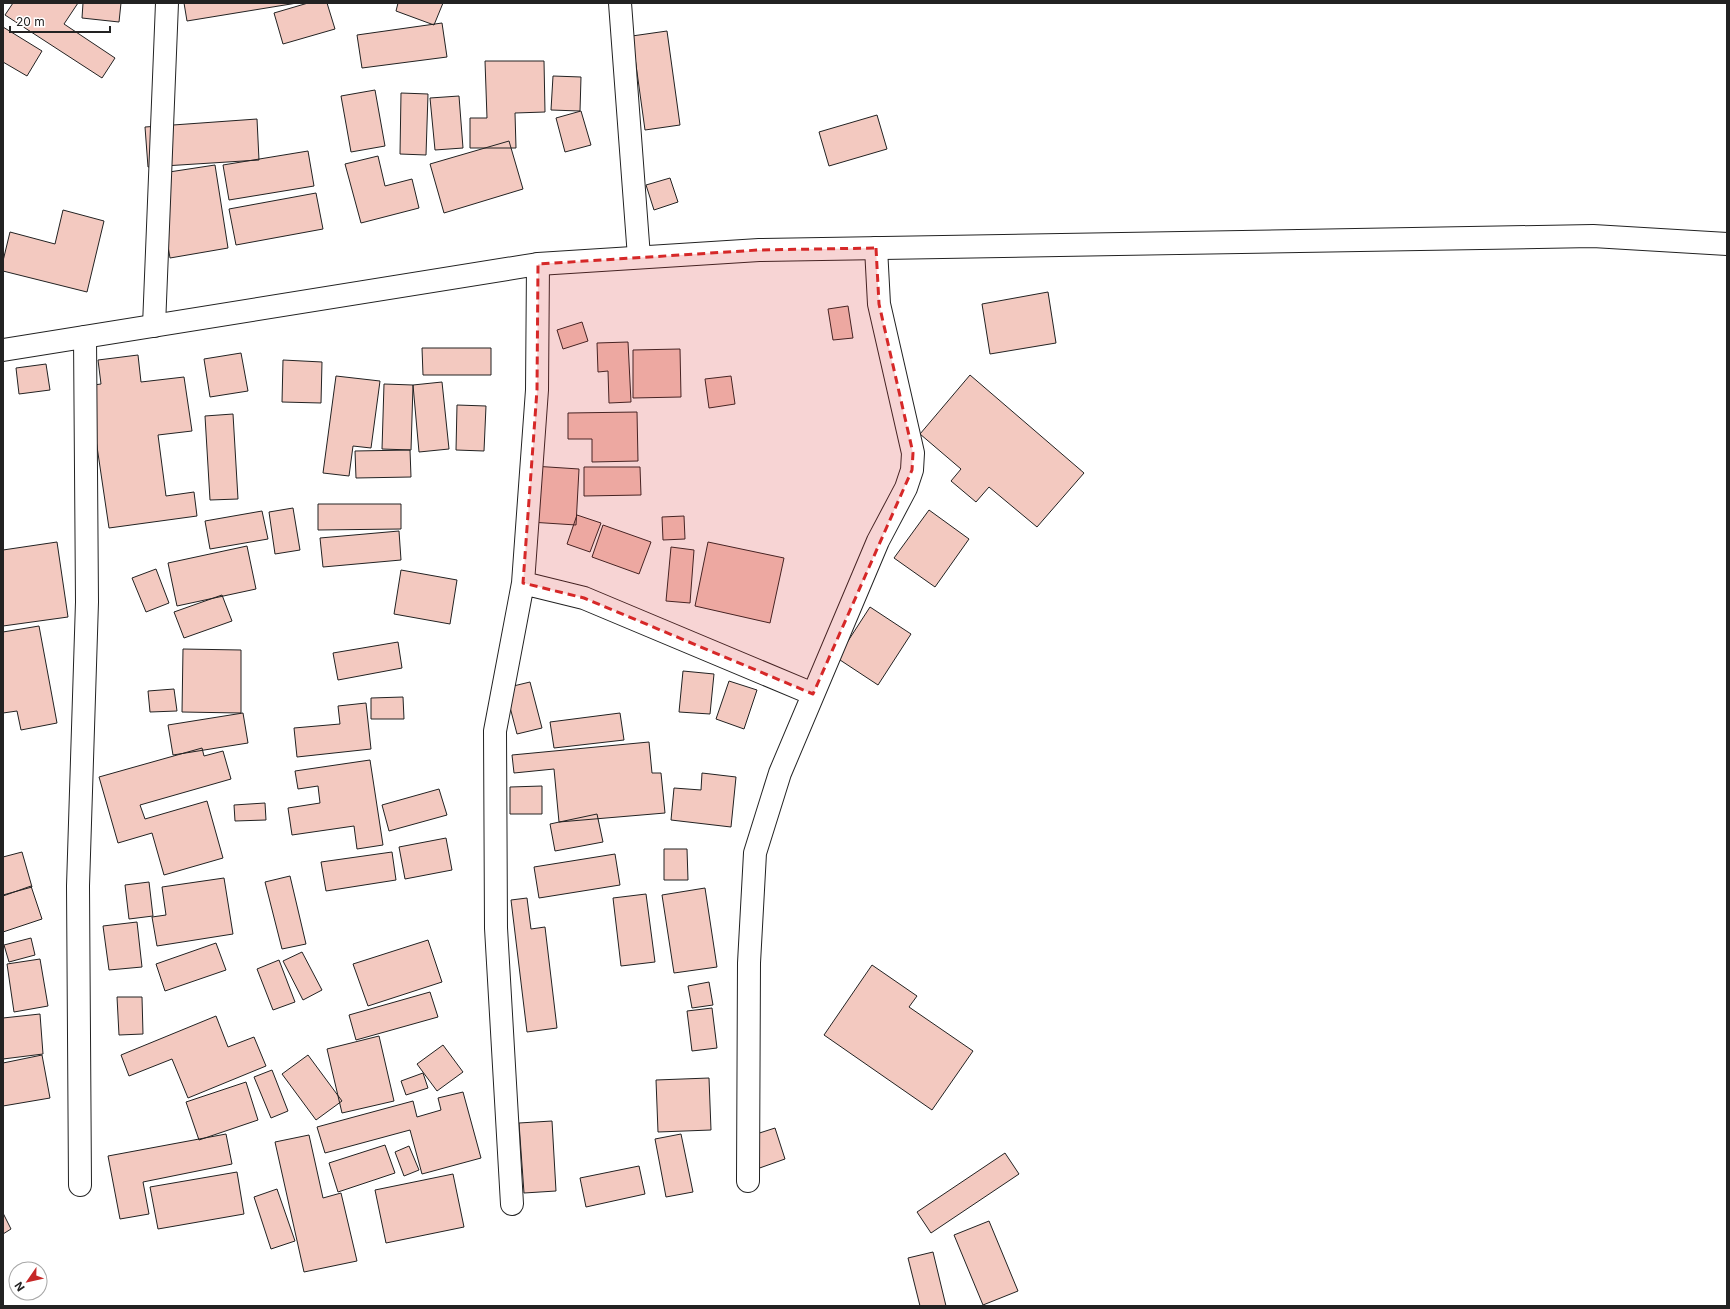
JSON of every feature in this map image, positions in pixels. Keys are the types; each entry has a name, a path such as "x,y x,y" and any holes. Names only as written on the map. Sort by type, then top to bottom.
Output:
{"street":[{"path":"154,326 167,3"},
{"path":"620,3 639,257"},
{"path":"3,350 538,264 639,257 759,250 1257,243 1593,236 1727,244"},
{"path":"748,1181 749,963 755,853 780,773 812,694 878,541 906,488 912,470 913,454 879,304 876,248"},
{"path":"512,1204 496,928 495,731 523,583 537,390 538,264"},
{"path":"80,1185 78,886 87,602 85,337"},
{"path":"523,583 584,598 812,694"}],"highlighted area":[{"path":"876,248 879,304 913,453 912,470 813,694 584,598 523,583 537,390 538,264 759,250"}],"building":[{"path":"13,3 78,3 64,24 115,58 102,78 5,15"},
{"path":"83,3 121,3 119,22 82,18"},
{"path":"184,3 297,3 187,21"},
{"path":"308,3 327,3 335,29 283,44 274,13"},
{"path":"398,3 443,3 434,25 396,11"},
{"path":"442,23 447,57 362,68 357,35"},
{"path":"3,27 42,51 27,76 3,62"},
{"path":"667,31 680,125 645,130 632,36"},
{"path":"485,61 544,61 545,112 515,113 516,148 470,148 470,118 487,118"},
{"path":"553,76 581,77 580,111 551,110"},
{"path":"375,90 385,146 351,152 341,96"},
{"path":"401,93 428,94 426,155 400,154"},
{"path":"459,96 463,148 435,150 430,98"},
{"path":"581,111 591,145 565,152 556,118"},
{"path":"877,115 887,149 829,166 819,132"},
{"path":"257,119 259,160 148,167 145,127"},
{"path":"509,141 523,189 444,213 430,164"},
{"path":"308,151 314,186 229,200 223,165"},
{"path":"378,156 385,186 412,179 419,208 361,223 345,164"},
{"path":"215,165 228,248 170,258 156,174"},
{"path":"670,178 678,202 654,210 646,185"},
{"path":"316,193 323,229 236,245 229,209"},
{"path":"63,210 104,221 87,292 3,271 3,261 10,232 55,244"},
{"path":"1048,292 1056,343 990,354 982,304"},
{"path":"848,306 853,338 833,340 828,309"},
{"path":"582,322 588,341 563,349 557,330"},
{"path":"628,342 631,402 609,403 608,371 598,372 597,343"},
{"path":"422,348 491,348 491,375 423,375"},
{"path":"680,349 681,397 633,398 633,350"},
{"path":"241,353 248,391 210,397 204,359"},
{"path":"138,355 141,382 184,377 192,431 158,435 166,496 194,492 197,516 109,528 95,433 80,387 101,384 98,360"},
{"path":"283,360 322,362 321,403 282,402"},
{"path":"46,364 50,390 19,394 16,368"},
{"path":"970,375 1084,473 1037,527 989,487 976,502 951,481 961,469 920,434"},
{"path":"336,376 380,381 371,448 353,446 349,476 323,473"},
{"path":"731,376 735,404 709,408 705,379"},
{"path":"442,382 449,449 419,452 413,385"},
{"path":"384,384 413,385 411,450 382,449"},
{"path":"457,405 486,406 484,451 456,450"},
{"path":"637,412 638,461 592,462 592,439 568,439 568,413"},
{"path":"233,414 238,499 210,500 205,416"},
{"path":"410,450 411,477 356,478 355,451"},
{"path":"533,466 579,469 576,525 530,522"},
{"path":"584,467 640,467 641,495 584,496"},
{"path":"318,504 401,504 401,529 318,530"},
{"path":"293,508 300,550 275,554 269,512"},
{"path":"929,510 969,539 935,587 894,558"},
{"path":"262,511 268,539 210,549 205,521"},
{"path":"577,515 601,523 590,552 567,544"},
{"path":"684,516 685,539 663,540 662,517"},
{"path":"603,525 651,542 639,574 592,557"},
{"path":"399,531 401,560 323,567 320,538"},
{"path":"57,542 68,617 3,626 3,550"},
{"path":"708,542 784,558 770,623 695,606"},
{"path":"247,546 256,589 177,606 168,563"},
{"path":"671,547 694,550 690,603 666,601"},
{"path":"156,569 169,603 146,612 132,578"},
{"path":"401,570 457,580 450,624 394,614"},
{"path":"222,595 232,621 184,638 174,612"},
{"path":"870,607 911,634 878,685 837,658"},
{"path":"39,626 57,723 21,730 17,711 3,713 3,632"},
{"path":"398,642 402,668 338,680 333,653"},
{"path":"183,649 241,650 241,713 182,712"},
{"path":"683,671 714,674 710,714 679,712"},
{"path":"729,681 757,690 744,729 716,719"},
{"path":"530,682 542,728 517,734 505,688"},
{"path":"174,689 177,711 150,712 148,691"},
{"path":"403,697 404,719 371,719 371,698"},
{"path":"366,703 371,749 297,757 294,728 340,724 338,706"},
{"path":"243,713 248,743 173,755 168,725"},
{"path":"620,713 624,740 554,748 550,722"},
{"path":"649,742 652,773 661,773 665,813 559,822 554,769 514,773 512,755"},
{"path":"202,748 204,756 223,751 231,779 140,805 145,819 207,801 223,858 164,875 152,833 118,843 99,777"},
{"path":"370,760 383,845 357,849 354,826 292,835 288,808 320,803 318,786 298,789 295,771"},
{"path":"702,773 736,777 731,827 671,820 674,788 701,790"},
{"path":"542,786 542,814 510,814 510,787"},
{"path":"439,789 447,815 389,831 382,805"},
{"path":"265,803 266,820 235,821 234,805"},
{"path":"597,814 603,842 555,851 550,824"},
{"path":"446,838 452,870 405,879 399,847"},
{"path":"664,849 687,849 688,880 664,880"},
{"path":"22,852 32,887 3,895 3,857"},
{"path":"392,852 396,880 326,891 321,862"},
{"path":"615,854 620,885 539,898 534,867"},
{"path":"290,876 306,944 282,949 265,882"},
{"path":"224,878 233,934 157,946 152,917 166,915 162,887"},
{"path":"149,882 153,916 129,919 125,885"},
{"path":"31,886 42,919 3,932 3,896"},
{"path":"705,888 717,967 674,973 662,895"},
{"path":"646,894 655,962 621,966 613,898"},
{"path":"527,898 531,929 545,927 557,1028 527,1032 511,900"},
{"path":"137,922 142,967 109,970 103,926"},
{"path":"31,938 35,955 9,962 4,945"},
{"path":"428,940 442,982 368,1006 353,964"},
{"path":"216,943 226,970 165,991 156,964"},
{"path":"302,952 322,990 303,1000 283,961"},
{"path":"40,959 48,1006 14,1012 7,964"},
{"path":"279,960 295,1002 273,1010 257,969"},
{"path":"872,965 917,996 909,1007 973,1051 932,1110 824,1035"},
{"path":"709,982 713,1005 692,1008 688,986"},
{"path":"430,992 438,1017 356,1040 349,1015"},
{"path":"117,997 142,997 143,1034 119,1035"},
{"path":"712,1008 717,1048 692,1051 687,1011"},
{"path":"40,1014 43,1054 3,1059 3,1018"},
{"path":"216,1016 228,1047 254,1037 266,1066 188,1098 172,1059 129,1076 121,1055"},
{"path":"379,1036 394,1101 342,1113 327,1049"},
{"path":"443,1045 463,1072 437,1091 417,1064"},
{"path":"42,1055 50,1098 3,1106 3,1063"},
{"path":"308,1055 342,1101 316,1120 282,1074"},
{"path":"272,1070 288,1111 271,1118 254,1077"},
{"path":"423,1073 428,1088 406,1095 401,1081"},
{"path":"709,1078 711,1130 658,1132 656,1080"},
{"path":"246,1082 258,1120 199,1140 186,1102"},
{"path":"463,1092 481,1158 422,1174 410,1130 325,1153 317,1127 413,1101 417,1117 441,1110 438,1098"},
{"path":"552,1121 556,1191 524,1193 519,1123"},
{"path":"775,1128 785,1159 754,1170 744,1138"},
{"path":"226,1134 232,1164 143,1182 149,1214 120,1219 108,1156"},
{"path":"681,1134 693,1192 666,1197 655,1139"},
{"path":"309,1135 323,1198 341,1193 357,1261 304,1272 275,1142"},
{"path":"385,1145 395,1173 338,1192 329,1163"},
{"path":"409,1146 419,1170 404,1176 395,1152"},
{"path":"1005,1153 1019,1174 931,1233 917,1212"},
{"path":"639,1166 645,1194 586,1207 580,1178"},
{"path":"237,1172 244,1214 158,1229 150,1187"},
{"path":"453,1174 464,1227 386,1243 375,1190"},
{"path":"277,1189 295,1241 271,1249 254,1197"},
{"path":"3,1213 11,1229 3,1234"},
{"path":"989,1221 1018,1291 983,1305 954,1235"},
{"path":"933,1252 946,1306 920,1306 908,1258"}]}
